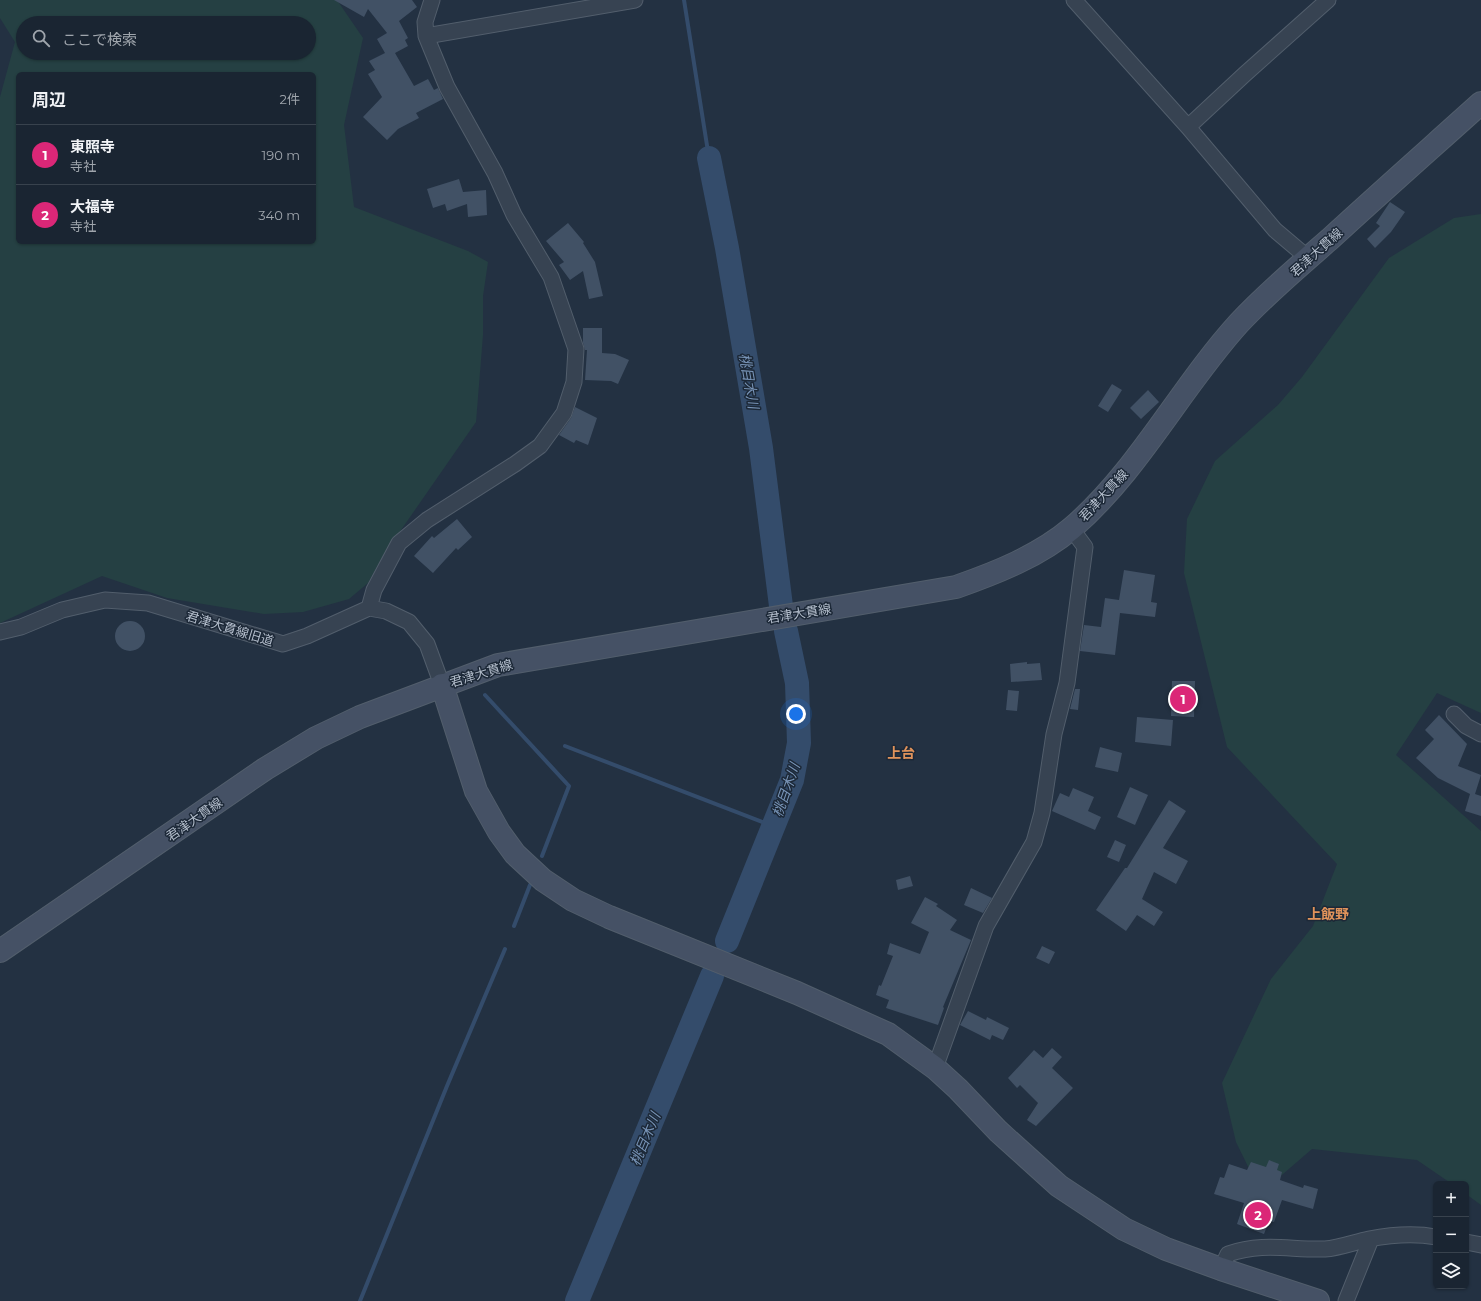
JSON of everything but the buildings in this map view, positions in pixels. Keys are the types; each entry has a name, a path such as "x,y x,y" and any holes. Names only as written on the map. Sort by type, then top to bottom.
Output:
{"main road":[{"name":"君津大貫線","path":"0,951 265,769 316,738 360,717 442,684 498,664 956,587 998,572 1046,546 1071,528 1117,482 1197,372 1240,322 1308,258 1481,103"},
{"path":"442,684 476,791 499,832 515,854 543,880 573,900 609,917 797,993 888,1034 935,1068 958,1089 998,1131 1058,1186 1124,1229 1166,1249 1318,1301"}],"street":[{"path":"432,0 425,22 426,36 447,87 495,173 514,215 551,277 576,348 574,382 564,413 540,446 515,464 427,520 400,542 374,590 369,608 386,611 410,622 427,644 442,684"},
{"path":"426,36 635,0"},
{"path":"1074,0 1188,127 1275,230 1308,258"},
{"path":"1188,127 1328,0"},
{"path":"935,1068 986,926 1034,842 1042,813 1054,734 1067,683 1085,548 1071,528"},
{"name":"君津大貫線旧道","path":"0,632 21,627 62,610 105,600 148,603 282,644 307,636 369,608"},
{"path":"1454,714 1466,726 1481,734"},
{"path":"1221,1269 1228,1254 1246,1248 1267,1246 1326,1249 1371,1239 1421,1234 1433,1236"},
{"path":"1346,1301 1371,1239"},
{"path":"1469,1243 1481,1245"}],"green space":[{"path":"0,0 337,0 363,38 344,125 354,207 468,251 488,262 483,296 483,335 476,422 383,556 368,583 349,599 303,612 264,614 167,598 102,576 0,623 0,97 15,42 0,18"},
{"path":"1481,214 1481,713 1437,693 1396,755 1481,831 1481,1205 1469,1196 1469,1181 1448,1181 1417,1160 1312,1149 1261,1193 1236,1142 1222,1083 1271,979 1313,926 1337,864 1227,747 1184,573 1187,519 1215,461 1278,405 1302,377 1389,258 1454,218"}],"waterway":[{"path":"684,0 709,158"},
{"name":"桃目木川","path":"709,158 727,248 761,448 781,606"},
{"name":"桃目木川","path":"727,941 792,780 799,743 797,683 786,631"},
{"path":"485,695 569,786 542,856"},
{"path":"565,746 773,826"},
{"path":"514,926 530,885"},
{"path":"360,1301 447,1086 505,949"},
{"name":"桃目木川","path":"577,1301 712,976"}],"place":[{"name":"東照寺","path":"1183,699"},
{"name":"大福寺","path":"1258,1215"}],"district":[{"name":"上台","path":"901,753"},
{"name":"上飯野","path":"1328,914"}]}
